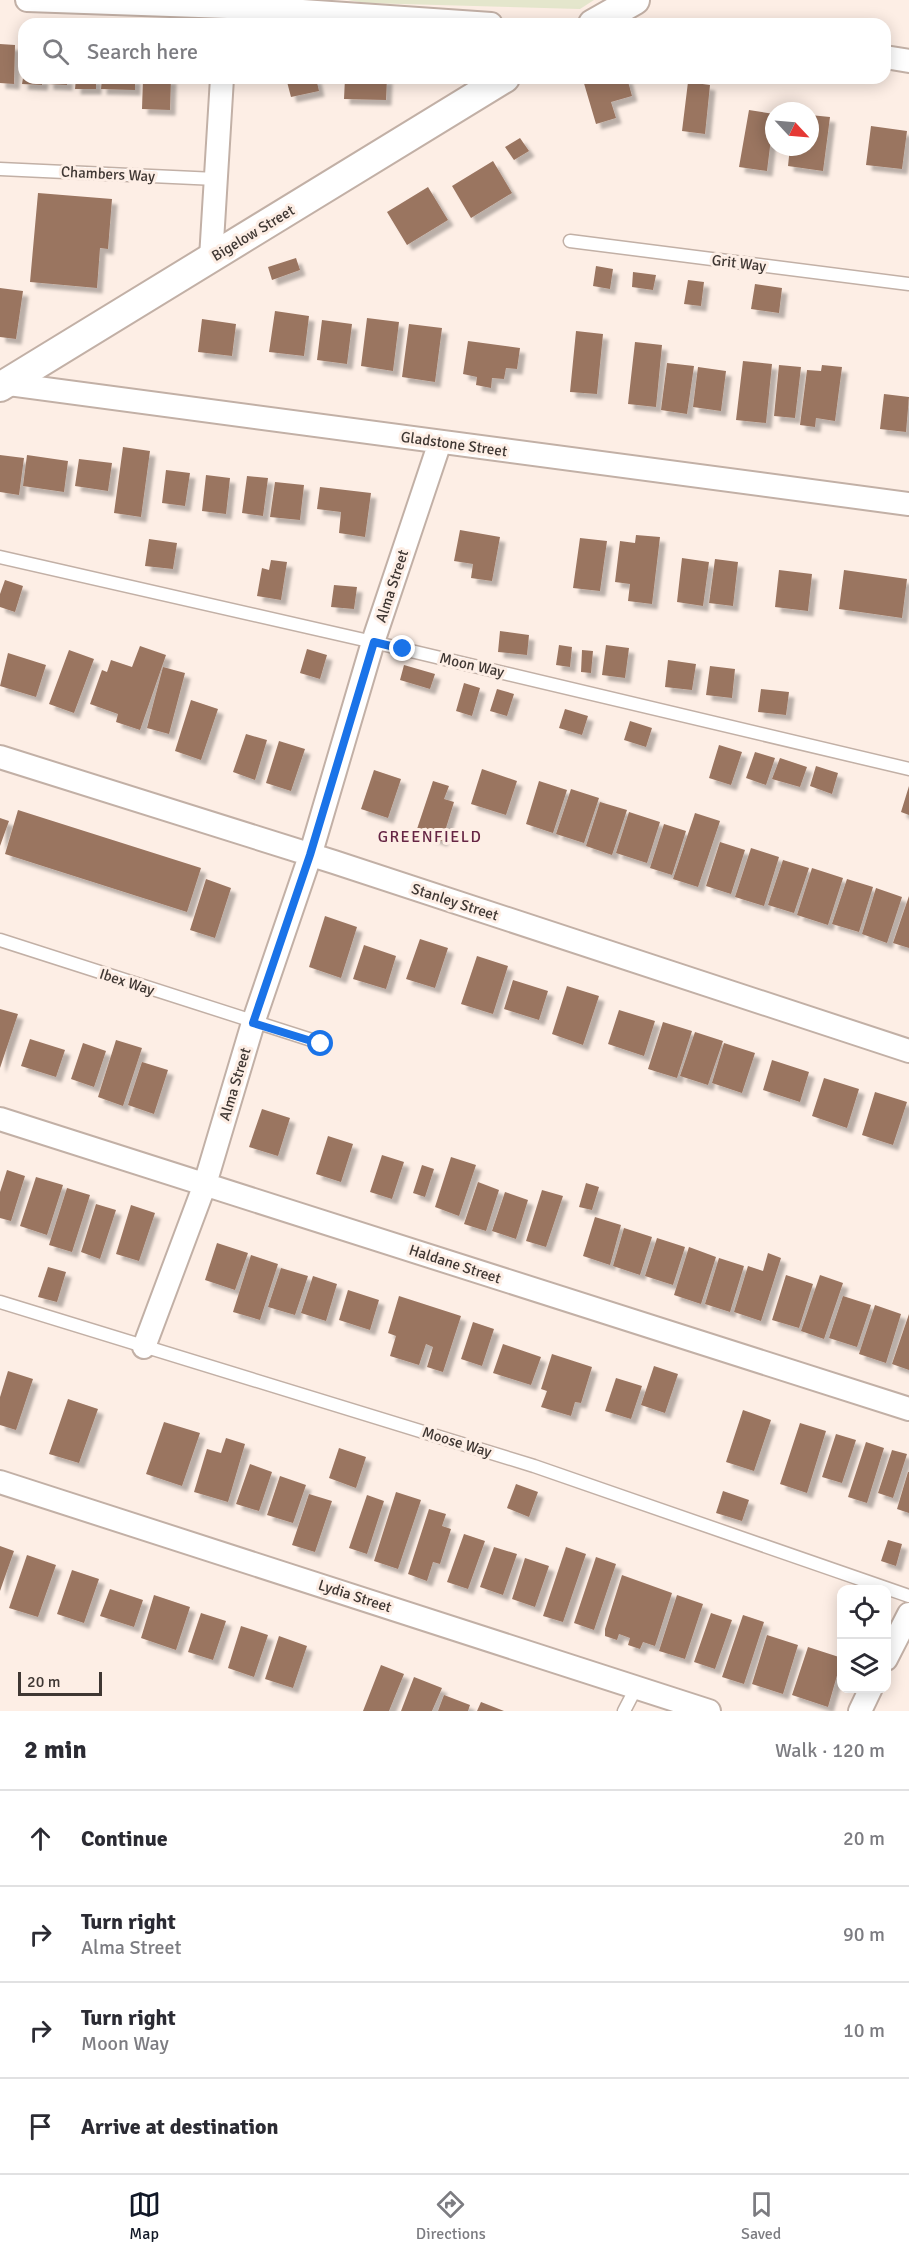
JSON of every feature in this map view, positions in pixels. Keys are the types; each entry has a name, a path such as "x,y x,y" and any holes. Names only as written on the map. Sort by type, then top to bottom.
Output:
{"street":[{"path":"27,0 378,18"},
{"path":"604,18 635,0"},
{"path":"891,58 909,62"},
{"path":"211,258 222,84"},
{"name":"Bigelow Street","path":"2,385 495,84"},
{"name":"Gladstone Street","path":"2,385 909,504"},
{"name":"Alma Street","path":"144,1347 206,1184 253,1023 310,855 374,642 440,442"},
{"name":"Stanley Street","path":"0,757 310,855 909,1051"},
{"name":"Haldane Street","path":"0,1119 909,1409"},
{"name":"Lydia Street","path":"0,1482 709,1711"},
{"path":"891,1649 909,1614"},
{"path":"860,1711 869,1693"}],"lane":[{"name":"Chambers Way","path":"0,169 216,178"},
{"name":"Grit Way","path":"570,241 909,284"},
{"name":"Moon Way","path":"0,558 374,642 909,768"},
{"name":"Ibex Way","path":"0,940 321,1044"},
{"name":"Moose Way","path":"0,1302 534,1466 909,1596"},
{"path":"624,1711 637,1686"}],"green space":[{"path":"348,0 594,0 580,9 365,3"}],"building":[{"path":"0,44 15,45 14,84 0,83"},
{"path":"75,84 96,84 96,89 75,89"},
{"path":"101,84 135,84 135,90 101,89"},
{"path":"143,84 171,84 170,110 142,109"},
{"path":"288,84 317,84 319,91 291,97"},
{"path":"345,84 387,84 386,100 344,99"},
{"path":"584,84 629,84 632,96 611,102 616,118 596,124"},
{"path":"688,84 710,85 705,134 682,131"},
{"path":"749,110 765,113 765,156 769,156 767,171 739,167"},
{"path":"819,116 830,117 823,171 788,166 789,156 819,156"},
{"path":"871,126 907,131 902,169 866,165"},
{"path":"520,138 529,151 514,160 505,147"},
{"path":"493,161 512,193 471,218 452,186"},
{"path":"428,187 448,220 407,245 387,212"},
{"path":"38,193 112,199 108,249 100,248 97,288 30,282"},
{"path":"296,258 300,270 272,280 268,267"},
{"path":"596,266 613,269 610,289 593,286"},
{"path":"633,272 656,275 653,290 632,287"},
{"path":"688,280 704,282 701,306 684,304"},
{"path":"755,284 782,288 779,313 751,309"},
{"path":"0,288 23,291 16,339 0,337"},
{"path":"275,311 309,316 304,356 269,352"},
{"path":"367,318 399,322 393,371 361,366"},
{"path":"202,319 236,324 232,356 198,352"},
{"path":"322,320 352,324 347,364 317,360"},
{"path":"409,324 442,328 435,382 402,377"},
{"path":"576,331 603,334 597,394 570,392"},
{"path":"468,341 520,348 517,369 506,368 504,379 492,378 491,388 476,385 477,377 463,374"},
{"path":"635,342 662,345 656,407 628,404"},
{"path":"743,361 772,364 766,423 736,420"},
{"path":"667,363 694,366 687,414 661,410"},
{"path":"779,365 801,367 795,418 774,416"},
{"path":"822,365 842,367 835,421 816,418 815,427 800,425 807,370 821,371"},
{"path":"698,367 726,371 721,411 693,407"},
{"path":"884,394 909,397 906,432 880,429"},
{"path":"123,447 150,451 141,517 114,513"},
{"path":"0,455 24,458 19,495 0,492"},
{"path":"27,455 68,461 64,492 23,486"},
{"path":"79,459 112,463 108,491 75,486"},
{"path":"166,470 190,473 185,506 162,503"},
{"path":"206,475 230,478 226,514 202,511"},
{"path":"247,476 268,478 263,516 242,513"},
{"path":"275,482 304,485 300,520 270,517"},
{"path":"320,487 371,493 365,537 339,533 341,512 317,509"},
{"path":"460,530 500,537 492,581 471,578 473,564 454,561"},
{"path":"636,535 660,537 652,604 628,601 630,584 615,582 620,541 635,543"},
{"path":"580,538 607,541 600,591 573,588"},
{"path":"149,539 177,543 173,569 145,566"},
{"path":"682,558 709,562 703,606 677,602"},
{"path":"715,559 738,562 733,606 709,603"},
{"path":"271,560 287,562 281,600 257,596 262,568 269,570"},
{"path":"779,570 812,574 808,611 775,607"},
{"path":"844,570 907,579 902,618 839,609"},
{"path":"5,580 23,586 15,612 0,607 0,594"},
{"path":"334,585 357,587 354,609 331,607"},
{"path":"500,631 529,635 527,655 498,652"},
{"path":"559,645 572,647 570,667 556,665"},
{"path":"606,645 629,648 625,678 602,675"},
{"path":"140,646 166,655 140,730 116,722 118,714 90,704 102,670 107,672 111,660 132,667"},
{"path":"307,649 327,655 320,679 300,673"},
{"path":"69,650 94,659 74,713 49,704"},
{"path":"582,650 593,651 591,673 581,672"},
{"path":"8,653 46,665 36,697 0,686"},
{"path":"668,660 696,664 692,690 665,687"},
{"path":"404,665 435,674 430,689 400,680"},
{"path":"710,666 735,669 732,698 706,695"},
{"path":"163,667 185,673 169,734 147,728"},
{"path":"464,683 480,688 472,716 456,711"},
{"path":"497,689 514,694 507,716 490,711"},
{"path":"761,689 789,692 786,715 758,712"},
{"path":"191,700 218,709 201,760 175,751"},
{"path":"565,709 588,716 582,735 559,728"},
{"path":"630,721 652,728 646,747 624,740"},
{"path":"246,734 267,740 255,780 233,772"},
{"path":"279,741 305,749 291,791 266,783"},
{"path":"719,745 742,752 731,785 709,778"},
{"path":"755,752 775,758 766,785 746,778"},
{"path":"780,758 807,767 800,787 772,779"},
{"path":"816,766 838,773 832,794 810,786"},
{"path":"482,769 517,781 506,815 471,804"},
{"path":"374,770 401,779 388,818 361,809"},
{"path":"433,781 449,786 444,799 454,802 442,841 416,832"},
{"path":"539,781 567,790 553,833 526,824"},
{"path":"909,786 909,815 901,812"},
{"path":"571,789 599,798 584,843 556,834"},
{"path":"600,802 627,810 612,855 586,846"},
{"path":"18,810 201,868 187,912 5,854"},
{"path":"629,812 660,822 647,863 616,853"},
{"path":"695,813 720,821 698,887 673,879"},
{"path":"0,818 9,821 0,846"},
{"path":"664,824 686,831 672,875 650,868"},
{"path":"720,842 745,850 731,894 706,886"},
{"path":"751,848 779,857 764,906 735,897"},
{"path":"783,860 809,868 794,913 768,905"},
{"path":"812,868 843,878 828,925 797,915"},
{"path":"206,879 231,888 215,938 190,930"},
{"path":"847,879 873,887 859,932 832,924"},
{"path":"876,888 902,897 887,943 862,934"},
{"path":"909,896 909,948 893,943"},
{"path":"325,916 357,927 341,978 309,967"},
{"path":"420,939 448,948 435,988 406,979"},
{"path":"364,945 396,956 386,989 353,979"},
{"path":"477,956 508,966 493,1014 461,1004"},
{"path":"513,980 548,991 539,1020 504,1009"},
{"path":"567,986 599,996 583,1045 552,1034"},
{"path":"0,1009 18,1014 0,1068"},
{"path":"619,1010 655,1021 644,1056 608,1044"},
{"path":"663,1022 692,1031 677,1078 648,1069"},
{"path":"695,1032 723,1041 708,1085 680,1076"},
{"path":"30,1039 65,1050 56,1077 21,1066"},
{"path":"116,1040 142,1048 123,1106 98,1097"},
{"path":"83,1043 106,1051 94,1087 71,1079"},
{"path":"724,1043 755,1053 742,1093 712,1083"},
{"path":"772,1060 809,1072 800,1102 763,1090"},
{"path":"142,1062 168,1070 154,1114 128,1105"},
{"path":"824,1078 859,1089 847,1128 812,1116"},
{"path":"875,1092 907,1102 893,1145 862,1135"},
{"path":"262,1109 290,1118 278,1156 249,1147"},
{"path":"328,1136 353,1144 341,1182 316,1174"},
{"path":"382,1155 404,1162 392,1199 370,1192"},
{"path":"451,1157 476,1165 459,1216 435,1207"},
{"path":"422,1165 434,1169 425,1197 413,1193"},
{"path":"7,1170 25,1176 11,1221 0,1218 0,1192"},
{"path":"36,1177 63,1185 47,1235 20,1226"},
{"path":"478,1182 499,1190 486,1231 464,1224"},
{"path":"586,1183 599,1187 592,1210 579,1207"},
{"path":"67,1188 90,1195 72,1252 49,1245"},
{"path":"542,1190 563,1196 546,1247 526,1241"},
{"path":"505,1192 528,1200 516,1239 492,1231"},
{"path":"96,1204 116,1210 100,1259 81,1252"},
{"path":"131,1205 155,1213 139,1261 116,1254"},
{"path":"595,1217 621,1225 610,1265 583,1256"},
{"path":"624,1228 652,1237 640,1275 613,1266"},
{"path":"657,1238 685,1247 673,1285 645,1276"},
{"path":"217,1243 248,1253 235,1290 205,1280"},
{"path":"689,1247 716,1257 701,1304 674,1295"},
{"path":"768,1253 781,1258 761,1321 734,1312 748,1266 763,1271"},
{"path":"251,1255 278,1264 260,1320 233,1312"},
{"path":"719,1258 744,1266 730,1312 705,1304"},
{"path":"48,1267 66,1272 57,1302 38,1297"},
{"path":"281,1268 308,1276 295,1315 268,1307"},
{"path":"786,1275 813,1284 799,1328 772,1320"},
{"path":"820,1275 843,1283 824,1339 801,1331"},
{"path":"313,1276 337,1284 326,1321 301,1313"},
{"path":"348,1290 379,1300 370,1330 339,1320"},
{"path":"399,1296 461,1316 443,1372 427,1367 433,1347 426,1344 419,1365 390,1356 396,1336 388,1333"},
{"path":"843,1296 871,1305 857,1347 829,1338"},
{"path":"875,1305 901,1314 886,1363 859,1354"},
{"path":"909,1314 909,1370 892,1364"},
{"path":"473,1322 494,1329 482,1366 461,1359"},
{"path":"503,1344 541,1357 531,1385 493,1373"},
{"path":"552,1354 592,1367 581,1403 575,1402 571,1416 541,1407 547,1391 541,1389"},
{"path":"654,1366 678,1374 665,1413 641,1405"},
{"path":"8,1371 33,1379 16,1430 0,1425 0,1397"},
{"path":"616,1378 642,1386 631,1419 605,1411"},
{"path":"68,1399 98,1409 79,1463 49,1454"},
{"path":"743,1410 771,1420 754,1471 726,1462"},
{"path":"164,1422 200,1433 182,1486 146,1474"},
{"path":"800,1423 826,1431 807,1493 780,1484"},
{"path":"836,1434 856,1440 842,1483 822,1477"},
{"path":"226,1438 245,1444 228,1502 194,1492 207,1449 221,1453"},
{"path":"866,1442 884,1448 867,1503 848,1497"},
{"path":"339,1448 366,1457 356,1488 329,1478"},
{"path":"892,1450 907,1454 893,1498 878,1493"},
{"path":"250,1464 272,1472 259,1511 236,1504"},
{"path":"909,1472 909,1513 897,1509"},
{"path":"280,1476 306,1485 293,1523 267,1515"},
{"path":"516,1484 538,1492 529,1517 507,1508"},
{"path":"723,1491 749,1500 742,1521 716,1513"},
{"path":"396,1492 421,1500 398,1569 374,1561"},
{"path":"309,1494 332,1501 315,1552 292,1545"},
{"path":"367,1495 384,1501 367,1554 349,1548"},
{"path":"429,1509 446,1514 442,1526 451,1529 440,1564 433,1562 427,1581 408,1574"},
{"path":"464,1534 485,1541 468,1589 447,1582"},
{"path":"888,1540 902,1544 896,1566 881,1561"},
{"path":"0,1546 14,1551 0,1591"},
{"path":"494,1547 517,1554 503,1595 480,1587"},
{"path":"566,1547 586,1554 563,1622 543,1616"},
{"path":"27,1555 56,1565 38,1617 9,1608"},
{"path":"596,1557 616,1564 594,1630 574,1623"},
{"path":"525,1558 549,1566 535,1607 512,1599"},
{"path":"72,1570 99,1579 84,1623 57,1614"},
{"path":"622,1575 672,1593 655,1646 643,1642 640,1649 628,1645 630,1638 619,1634 617,1640 605,1636 605,1629"},
{"path":"110,1589 143,1600 134,1627 100,1616"},
{"path":"154,1595 190,1607 176,1650 141,1638"},
{"path":"677,1595 703,1604 685,1659 659,1651"},
{"path":"201,1613 226,1621 213,1660 188,1652"},
{"path":"711,1613 732,1620 715,1669 694,1662"},
{"path":"743,1615 764,1622 744,1684 722,1677"},
{"path":"241,1626 268,1635 254,1677 228,1668"},
{"path":"767,1635 798,1645 783,1694 752,1684"},
{"path":"279,1636 307,1646 293,1688 265,1679"},
{"path":"808,1647 837,1656 837,1676 828,1707 792,1695"},
{"path":"381,1665 404,1674 389,1711 363,1711"},
{"path":"414,1677 442,1688 432,1711 401,1711"},
{"path":"444,1695 470,1705 468,1711 438,1711"},
{"path":"481,1702 504,1711 477,1711"}],"district":[{"name":"GREENFIELD","path":"430,836"}],"route":[{"path":"321,1044 253,1023 310,855 374,642 403,649"}]}
